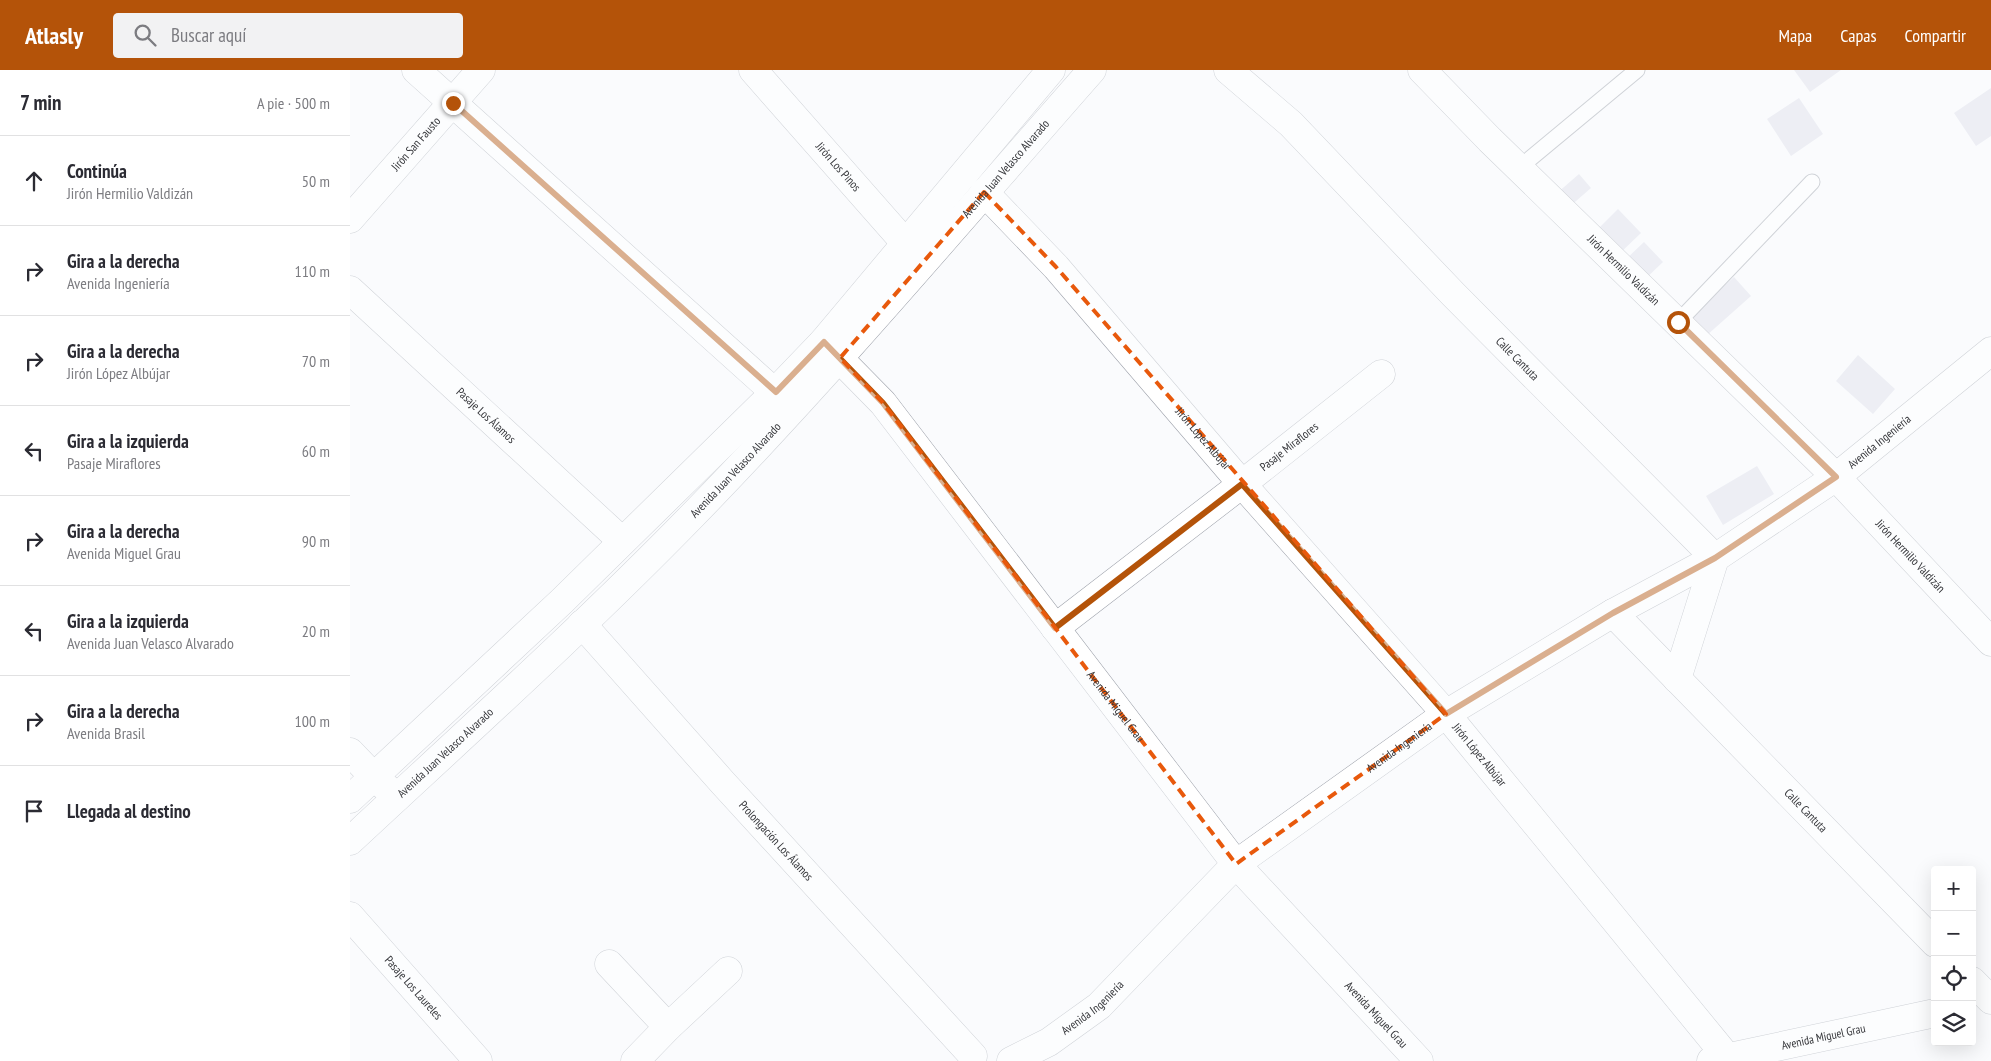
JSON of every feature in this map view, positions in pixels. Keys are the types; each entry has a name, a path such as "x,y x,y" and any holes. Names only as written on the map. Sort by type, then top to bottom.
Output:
{"street":[{"path":"416,70 784,401"},
{"name":"Jirón San Fausto","path":"350,218 481,70"},
{"name":"Jirón Los Pinos","path":"753,70 914,254"},
{"name":"Avenida Juan Velasco Alvarado","path":"914,254 965,171 1051,70"},
{"name":"Avenida Juan Velasco Alvarado","path":"350,842 582,624 692,516 784,401 832,350 914,254 984,192 1092,70"},
{"name":"Calle Cantuta","path":"1228,70 1292,124 1453,294 1715,558"},
{"name":"Jirón Hermilio Valdizán","path":"1422,70 1519,168 1836,477 1991,642"},
{"name":"Jirón López Albújar","path":"984,192 1056,267 1242,484 1446,714 1719,1059"},
{"name":"Pasaje Los Álamos","path":"350,290 622,541"},
{"name":"Avenida Miguel Grau","path":"832,350 883,403 1236,864 1419,1061"},
{"name":"Avenida Ingeniería","path":"1011,1061 1049,1042 1099,1006 1236,864 1446,714 1613,613 1715,558 1836,477 1991,351"},
{"name":"Pasaje Miraflores","path":"1055,628 1242,484 1380,374"},
{"name":"Avenida Juan Velasco Alvarado","path":"350,799 622,541 784,401"},
{"path":"1677,679 1715,558"},
{"name":"Calle Cantuta","path":"1613,613 1931,939"},
{"name":"Prolongación Los Álamos","path":"582,624 723,784 973,1056"},
{"path":"350,752 397,797"},
{"name":"Pasaje Los Laureles","path":"350,916 478,1061"},
{"path":"609,964 668,1027"},
{"path":"635,1061 728,971"},
{"path":"1976,985 1991,1001"},
{"path":"1976,1004 1991,1001"},
{"name":"Avenida Miguel Grau","path":"1719,1059 1931,1014"}],"lane":[{"path":"1519,168 1638,70"},
{"path":"1678,322 1812,182"}],"highlighted area":[{"path":"984,192 1056,267 1446,714 1236,864 883,403 840,358"}],"building":[{"path":"1794,70 1841,70 1810,92"},
{"path":"1991,88 1991,136 1976,146 1954,113"},
{"path":"1799,98 1823,134 1791,156 1767,119"},
{"path":"1579,174 1591,188 1568,208 1556,194"},
{"path":"1618,209 1641,233 1616,257 1593,234"},
{"path":"1644,242 1663,262 1641,283 1622,263"},
{"path":"1734,277 1751,296 1706,336 1689,318"},
{"path":"1858,355 1895,389 1873,414 1836,381"},
{"path":"1757,466 1774,494 1723,525 1706,496"}],"route":[{"path":"453,103 776,392 824,342 883,403 1055,628 1242,484 1446,714 1613,613 1715,558 1836,477 1678,322"}]}
